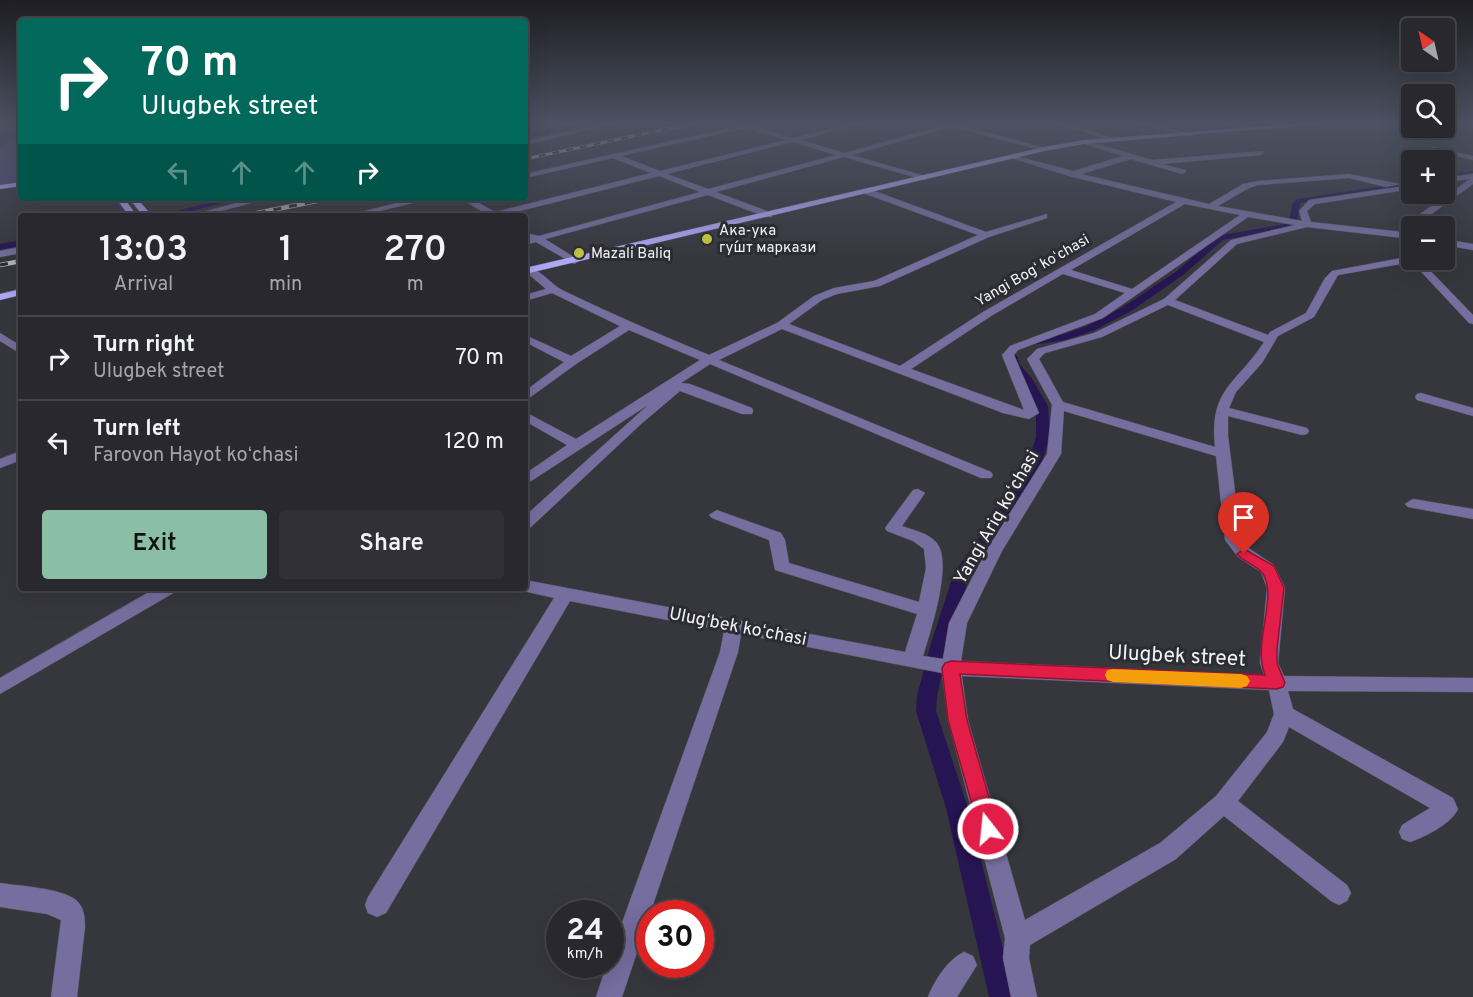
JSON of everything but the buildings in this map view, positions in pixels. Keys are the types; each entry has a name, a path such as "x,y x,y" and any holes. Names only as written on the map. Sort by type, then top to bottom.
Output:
{"main road":[{"path":"528,270 574,261 958,170"},
{"path":"0,189 18,186"},
{"path":"135,201 145,213"},
{"path":"0,297 18,293"}],"street":[{"path":"528,175 553,170"},
{"path":"650,170 769,215"},
{"path":"504,213 674,170"},
{"path":"528,241 788,170"},
{"path":"894,170 922,178"},
{"path":"1056,170 1183,201 1287,221 1401,236"},
{"path":"1072,174 1087,170"},
{"path":"1175,170 1182,172"},
{"path":"1455,173 1473,170"},
{"path":"1211,206 1246,186 1258,183 1349,176 1386,185 1401,183"},
{"path":"1455,179 1473,178"},
{"path":"1423,216 1473,178"},
{"path":"1304,223 1303,211 1312,202 1401,189"},
{"path":"866,191 986,235"},
{"path":"204,213 254,201"},
{"path":"362,213 416,201"},
{"path":"469,201 487,213"},
{"name":"Yangi Bogʻ koʻchasi","path":"900,371 987,314 1183,201"},
{"path":"781,325 900,371 1024,415 1032,413 1008,355 1014,348 1084,324 1135,293 1248,213"},
{"path":"528,479 576,445 709,360 781,325 818,298 834,291 876,284 986,235 1044,216"},
{"path":"1223,454 1058,405 1033,359 1036,355 1098,335 1168,302 1234,242 1266,233 1290,230 1304,223"},
{"path":"528,233 574,261"},
{"path":"1455,244 1473,247"},
{"path":"0,254 18,251"},
{"path":"1018,938 1168,851 1224,803 1276,736 1284,714 1277,683 1269,663 1276,588 1268,569 1244,554 1233,540 1223,454 1222,410 1230,391 1258,360 1270,340 1279,330 1310,315 1335,273 1401,261"},
{"path":"1424,270 1472,319"},
{"path":"528,271 554,290 628,326 986,475"},
{"path":"1064,271 1135,293"},
{"path":"528,297 554,290"},
{"path":"1168,302 1270,340"},
{"path":"528,394 572,361 628,326"},
{"path":"0,336 18,349"},
{"path":"528,339 572,361"},
{"path":"528,521 636,420 677,387 686,387 747,411"},
{"path":"1421,397 1473,412"},
{"name":"Yangi Ariq koʻchasi","path":"1024,997 1016,958 1018,938 958,720 951,668 958,623 994,551 1054,454 1058,405"},
{"path":"1222,410 1302,431"},
{"path":"528,418 576,445"},
{"path":"0,464 18,456"},
{"path":"912,661 927,611 934,555 933,550 925,542 893,528 918,493"},
{"path":"1413,504 1473,514"},
{"path":"717,516 775,537 781,566 927,611"},
{"name":"Ulugʻbek koʻchasi","path":"528,587 951,668"},
{"path":"0,687 164,591"},
{"path":"377,905 565,594"},
{"path":"609,997 729,652 734,625"},
{"name":"Ulugbek street","path":"951,668 1277,683 1473,685"},
{"path":"1284,714 1445,805 1447,809 1410,832"},
{"path":"1224,803 1339,893"},
{"path":"0,895 47,902 67,908 73,916 64,997"},
{"path":"941,997 964,965"}],"shaded area":[{"path":"0,170 18,170 18,181 0,184"}],"waterway":[{"path":"1455,175 1473,173"},
{"path":"1031,342 1066,337 1091,328 1127,309 1180,273 1220,238 1288,226 1293,222 1296,204 1300,201 1401,185"},
{"path":"173,213 226,201"},
{"path":"0,247 18,244"},
{"path":"1002,997 957,808 926,711 927,696 940,643 962,573 1031,473 1043,437 1042,406 1027,380 1014,366 1013,359"}],"railway":[{"path":"257,213 317,201"},
{"path":"0,265 18,262"}],"slow traffic":[{"path":"1113,675 1241,681"}],"place":[{"name":"Ака-ука гу́шт маркази","path":"707,239"},
{"name":"Mazali Baliq","path":"579,253"}],"route":[{"path":"988,829 958,720 951,668 1277,683 1269,663 1276,588 1268,569 1244,554"}]}
